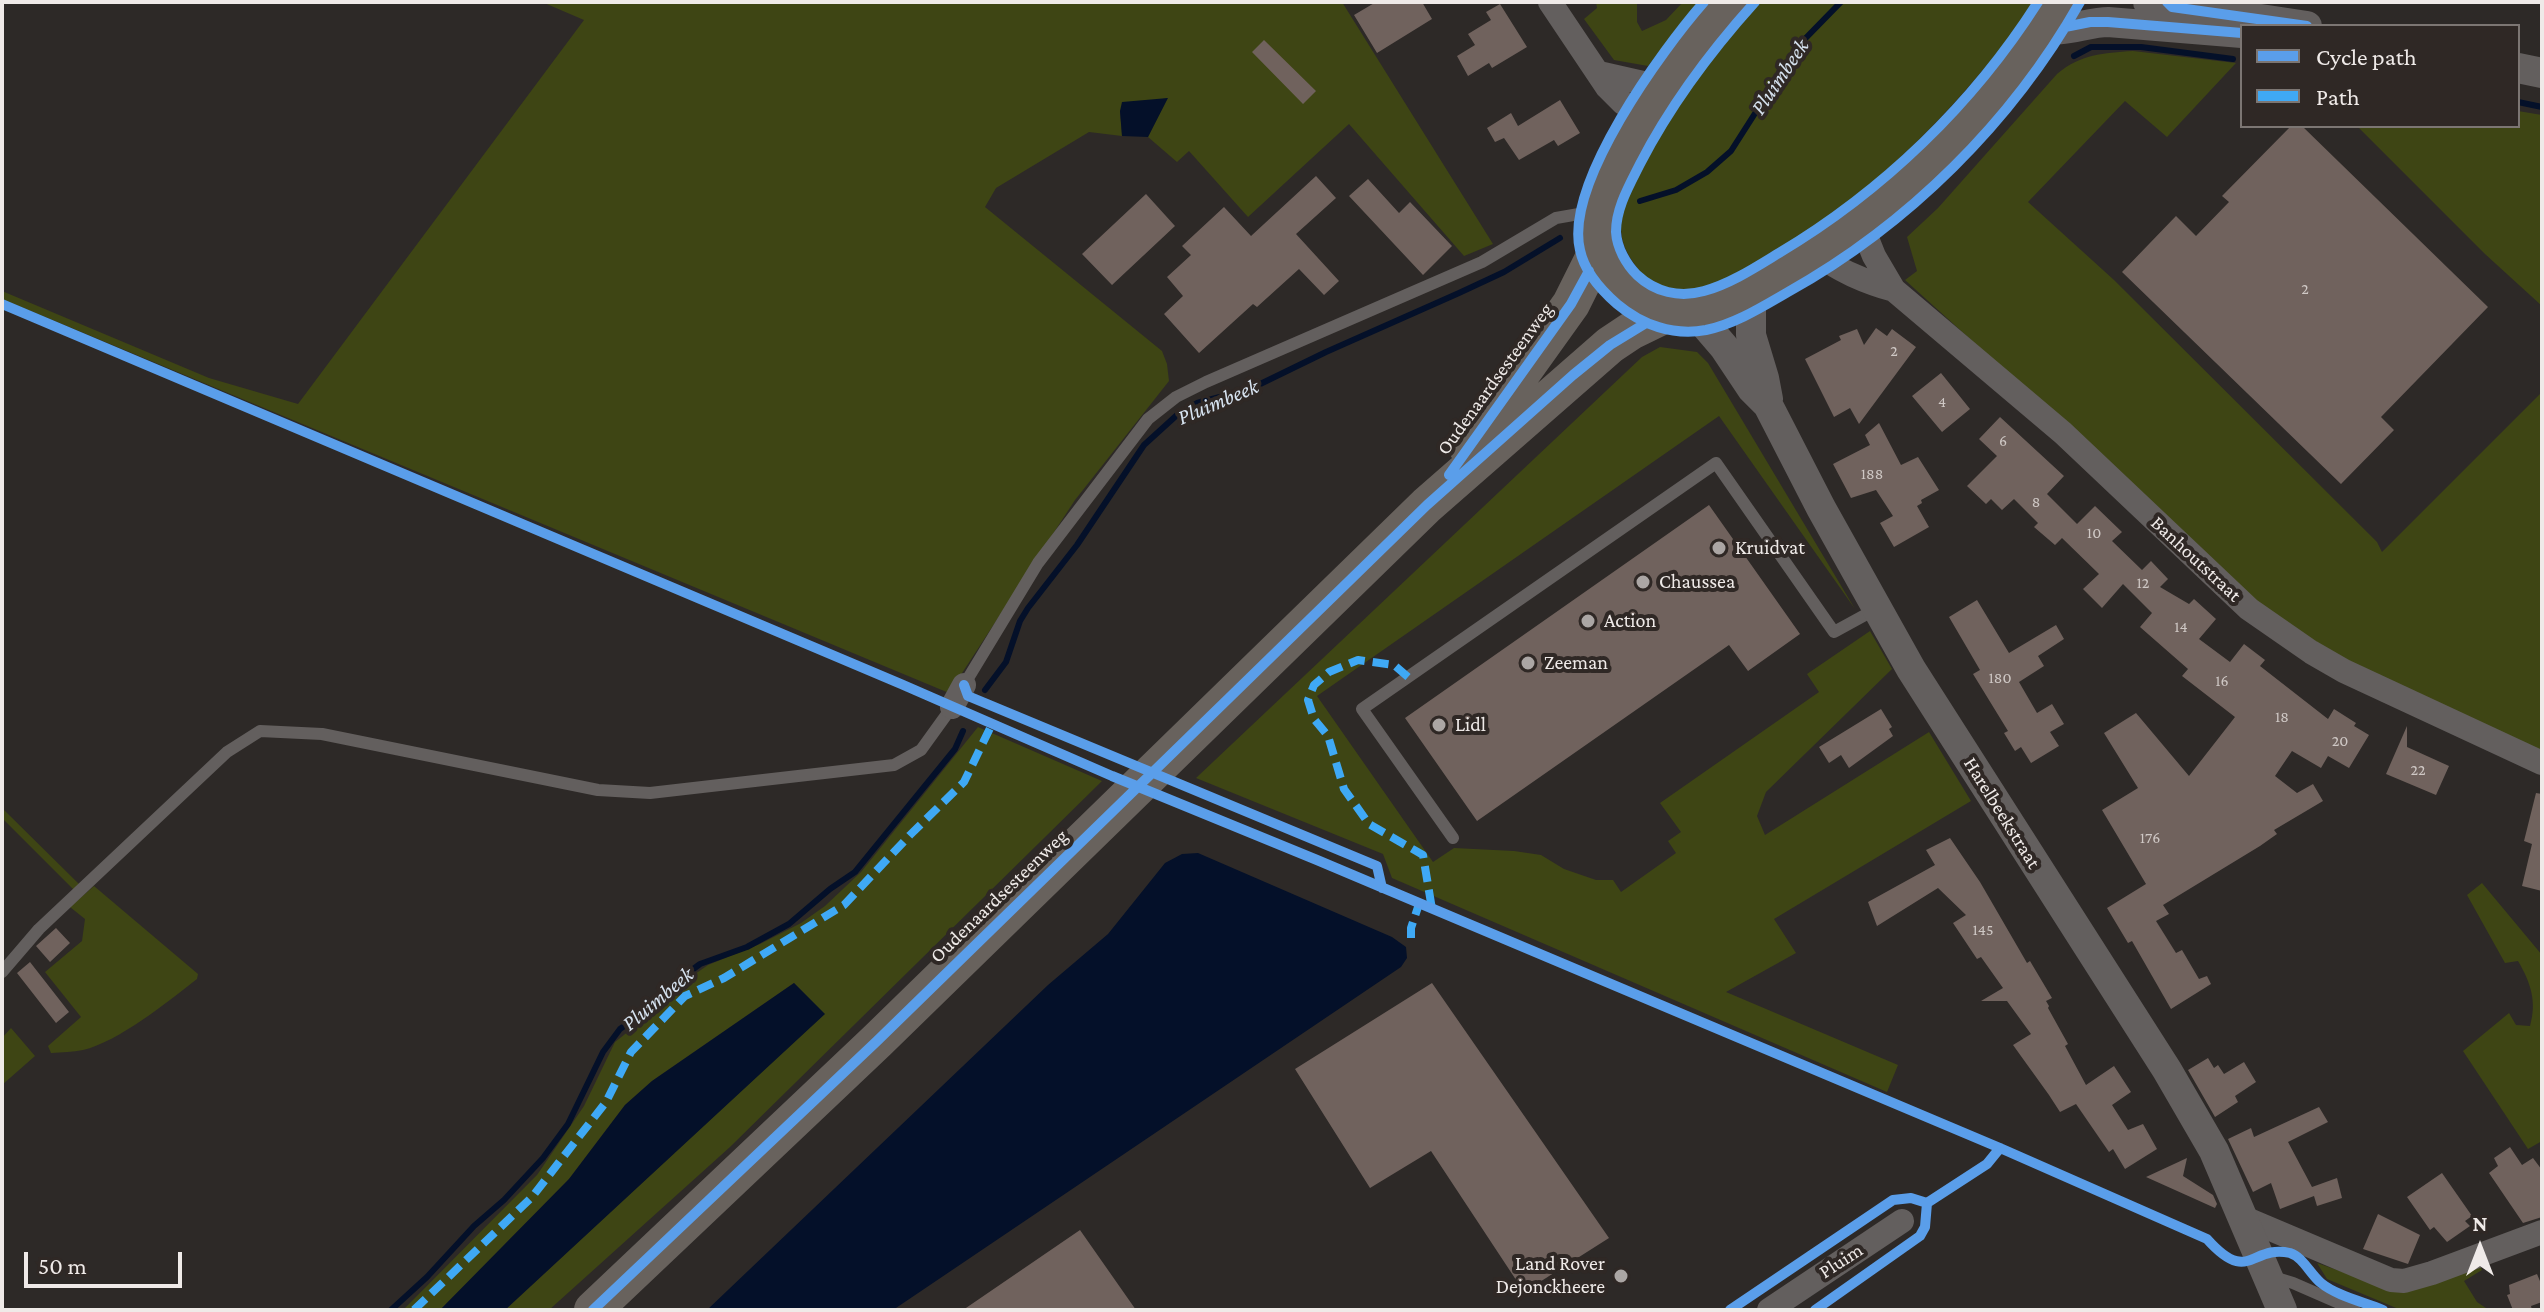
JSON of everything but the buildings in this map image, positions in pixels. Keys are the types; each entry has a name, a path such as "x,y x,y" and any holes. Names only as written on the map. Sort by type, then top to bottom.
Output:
{"main road":[{"path":"1681,313 1645,304 1609,271 1599,248 1600,210 1606,188 1656,99 1711,24 1732,2"},
{"name":"Oudenaardsesteenweg","path":"593,1310 877,1041 1427,505 1610,345 1631,331 1751,290 1817,251 1886,201 1961,131 2023,55 2050,15"},
{"name":"Oudenaardsesteenweg","path":"1427,505 1571,304 1599,248"}],"street":[{"path":"1550,2 1607,87 1623,103 1656,99"},
{"path":"2148,2 2294,24"},
{"path":"2050,15 2051,31 2090,22 2108,22 2240,33"},
{"path":"2520,68 2542,73"},
{"path":"1599,73 1643,83 1656,99"},
{"name":"Banhoutstraat","path":"1862,219 1867,226 1868,241 1874,256 1894,290 2063,433 2214,577 2261,617 2344,671 2542,763"},
{"name":"Banhoutstraat","path":"1817,251 1834,265 1894,290"},
{"name":"Harelbeekstraat","path":"1751,290 1751,335 1764,378 1768,405"},
{"name":"Harelbeekstraat","path":"1681,313 1724,347 1752,389 1768,405 1876,609 2018,840 2167,1070 2214,1151 2282,1310"},
{"path":"952,707 964,685"},
{"path":"2242,1217 2391,1280 2404,1281 2542,1232"},
{"name":"Pluim","path":"1779,1307 1902,1221"}],"lane":[{"path":"964,685 1038,563 1089,493 1148,419 1176,397 1482,262 1556,218 1600,210"},
{"path":"1453,838 1362,709 1716,463 1834,632 1876,609"},
{"path":"2,972 39,929 227,752 260,731 322,734 598,790 650,793 894,765 921,750 952,707"},
{"path":"2267,1275 2355,1310"}],"green space":[{"path":"542,2 1342,2 1493,244 1464,256 1349,124 1248,217 1189,151 1177,162 1148,137 1167,98 1120,111 1122,136 1089,132 996,188 985,207 1162,351 1169,381 1075,500 949,693 2,299 2,291 209,378 298,404 584,20"},
{"path":"1596,2 1637,2 1637,22 1642,31 1666,20 1683,2 1698,2 1648,66 1614,60 1584,19 1597,8"},
{"path":"1758,2 2034,2 2012,35 1936,123 1850,200 1787,245 1724,281 1693,291 1668,290 1647,279 1627,252 1621,227 1626,201 1658,138 1684,97"},
{"path":"2133,51 2236,63 2167,137 2125,101 2028,202 2114,280 2377,542 2382,552 2542,392 2542,753 2365,674 2251,599 1905,280 1917,271 1907,237 1938,208 2057,74 2084,58"},
{"path":"2520,111 2542,115 2542,306 2485,254 2359,128 2520,128"},
{"path":"1660,347 1697,352 1708,363 1855,609 1719,416 1317,696 1433,862 1454,848 1541,855 1564,869 1596,880 1613,880 1621,892 1676,853 1668,841 1681,832 1660,803 1819,692 1807,674 1870,631 1892,669 1766,792 1757,816 1765,835 1929,732 1971,801 1774,919 1796,953 1726,992 1898,1065 1887,1092 1392,878 1383,854 1196,778 1642,357"},
{"path":"978,727 1102,781 730,1147 549,1310 505,1310 824,1014 794,983 652,1081 625,1105 569,1179 440,1310 403,1310 537,1175 584,1106 615,1042 648,1016 675,988 708,965 760,944 801,923 825,906 861,872"},
{"path":"2,808 81,886 75,891 2,818"},
{"path":"2482,883 2542,955 2542,1141 2528,1149 2463,1051 2509,1013 2516,1025 2530,1026 2533,1009 2532,993 2523,969 2518,961 2505,963 2467,895"},
{"path":"94,886 198,974 197,979 112,1039 83,1050 51,1053 48,1046 81,1017 45,972 82,941 85,919 70,907"},
{"path":"11,1028 35,1056 2,1085 2,1038"},
{"path":"2478,1261 2482,1270 2464,1281 2477,1302 2489,1310 2401,1310 2327,1279 2317,1263 2389,1288"}],"water":[{"path":"1168,98 1148,137 1122,136 1122,102"},
{"path":"1198,853 1392,937 1406,947 1407,958 1401,967 893,1310 707,1310 1048,985 1108,934 1165,863 1182,854"},
{"path":"794,983 825,1014 505,1310 440,1310 569,1179 625,1105 652,1081"}],"waterway":[{"name":"Pluimbeek","path":"1640,201 1676,190 1707,172 1731,151 1798,46 1841,2"},
{"path":"2074,56 2091,47 2141,47 2233,59"},
{"path":"2520,102 2542,107"},
{"name":"Pluimbeek","path":"985,690 1006,662 1020,621 1028,608 1077,545 1144,445 1177,415 1197,403 1250,389 1459,293 1504,272 1560,238"},
{"name":"Pluimbeek","path":"391,1310 543,1158 568,1124 603,1052 620,1029 653,1006 700,964 747,947 789,924 855,872 955,749 963,731"}],"marked path":[{"path":"1408,677 1394,665 1358,660 1329,672 1314,685 1308,700 1314,719 1328,736 1344,789 1369,824 1423,855 1432,909"},
{"path":"414,1310 532,1197 606,1102 631,1052 685,996 724,978 844,905 964,782 992,724"},
{"path":"1411,938 1419,904"}],"cycle path":[{"path":"1704,2 1642,84 1620,119 1587,190 1579,222 1582,257 1605,292 1637,318 1670,330 1706,330 1738,319 1832,265 1875,235 1954,167 1989,129 2023,89 2080,2"},
{"path":"1755,2 1707,59 1678,100 1640,164 1621,206 1616,232 1623,255 1637,275 1660,289 1686,294 1723,284 1779,253 1854,202 1890,173 1955,110 1985,76 2038,2"},
{"path":"2167,2 2172,7 2293,24"},
{"path":"2065,27 2108,22 2240,33"},
{"path":"1449,475 1571,304 1589,271"},
{"path":"2,304 1112,776 2000,1148 2207,1239 2232,1260 2241,1262 2266,1254 2290,1253 2299,1258 2327,1288 2383,1310"},
{"path":"593,1310 877,1041 1427,505 1573,375 1610,345 1646,323"},
{"path":"964,685 968,696 1377,866 1382,888"},
{"path":"1730,1310 1893,1200 1911,1198 1927,1203 1987,1164 2000,1148"},
{"path":"1815,1310 1920,1236 1925,1227 1927,1203"}],"place":[{"name":"Kruidvat","path":"1719,548"},
{"name":"Chaussea","path":"1643,582"},
{"name":"Action","path":"1588,621"},
{"name":"Zeeman","path":"1528,663"},
{"name":"Lidl","path":"1439,725"},
{"name":"Land Rover Dejonckheere","path":"1621,1276"}]}
